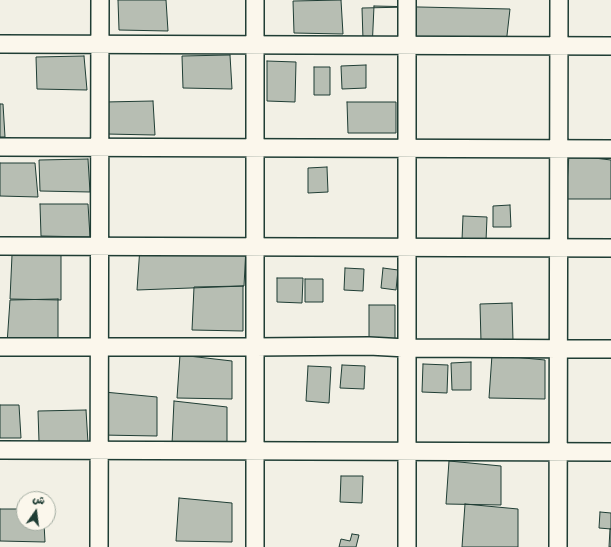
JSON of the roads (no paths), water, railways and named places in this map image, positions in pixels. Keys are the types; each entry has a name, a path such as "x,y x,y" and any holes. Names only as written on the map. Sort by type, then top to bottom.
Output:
{"street":[{"path":"100,0 100,547"},
{"path":"255,0 255,547"},
{"path":"406,547 407,0"},
{"path":"558,547 559,0"},
{"path":"0,44 611,46"},
{"path":"0,147 611,149"},
{"path":"0,246 611,248"},
{"path":"0,347 255,348 369,346 407,348 611,349"},
{"path":"0,450 611,452"}]}
